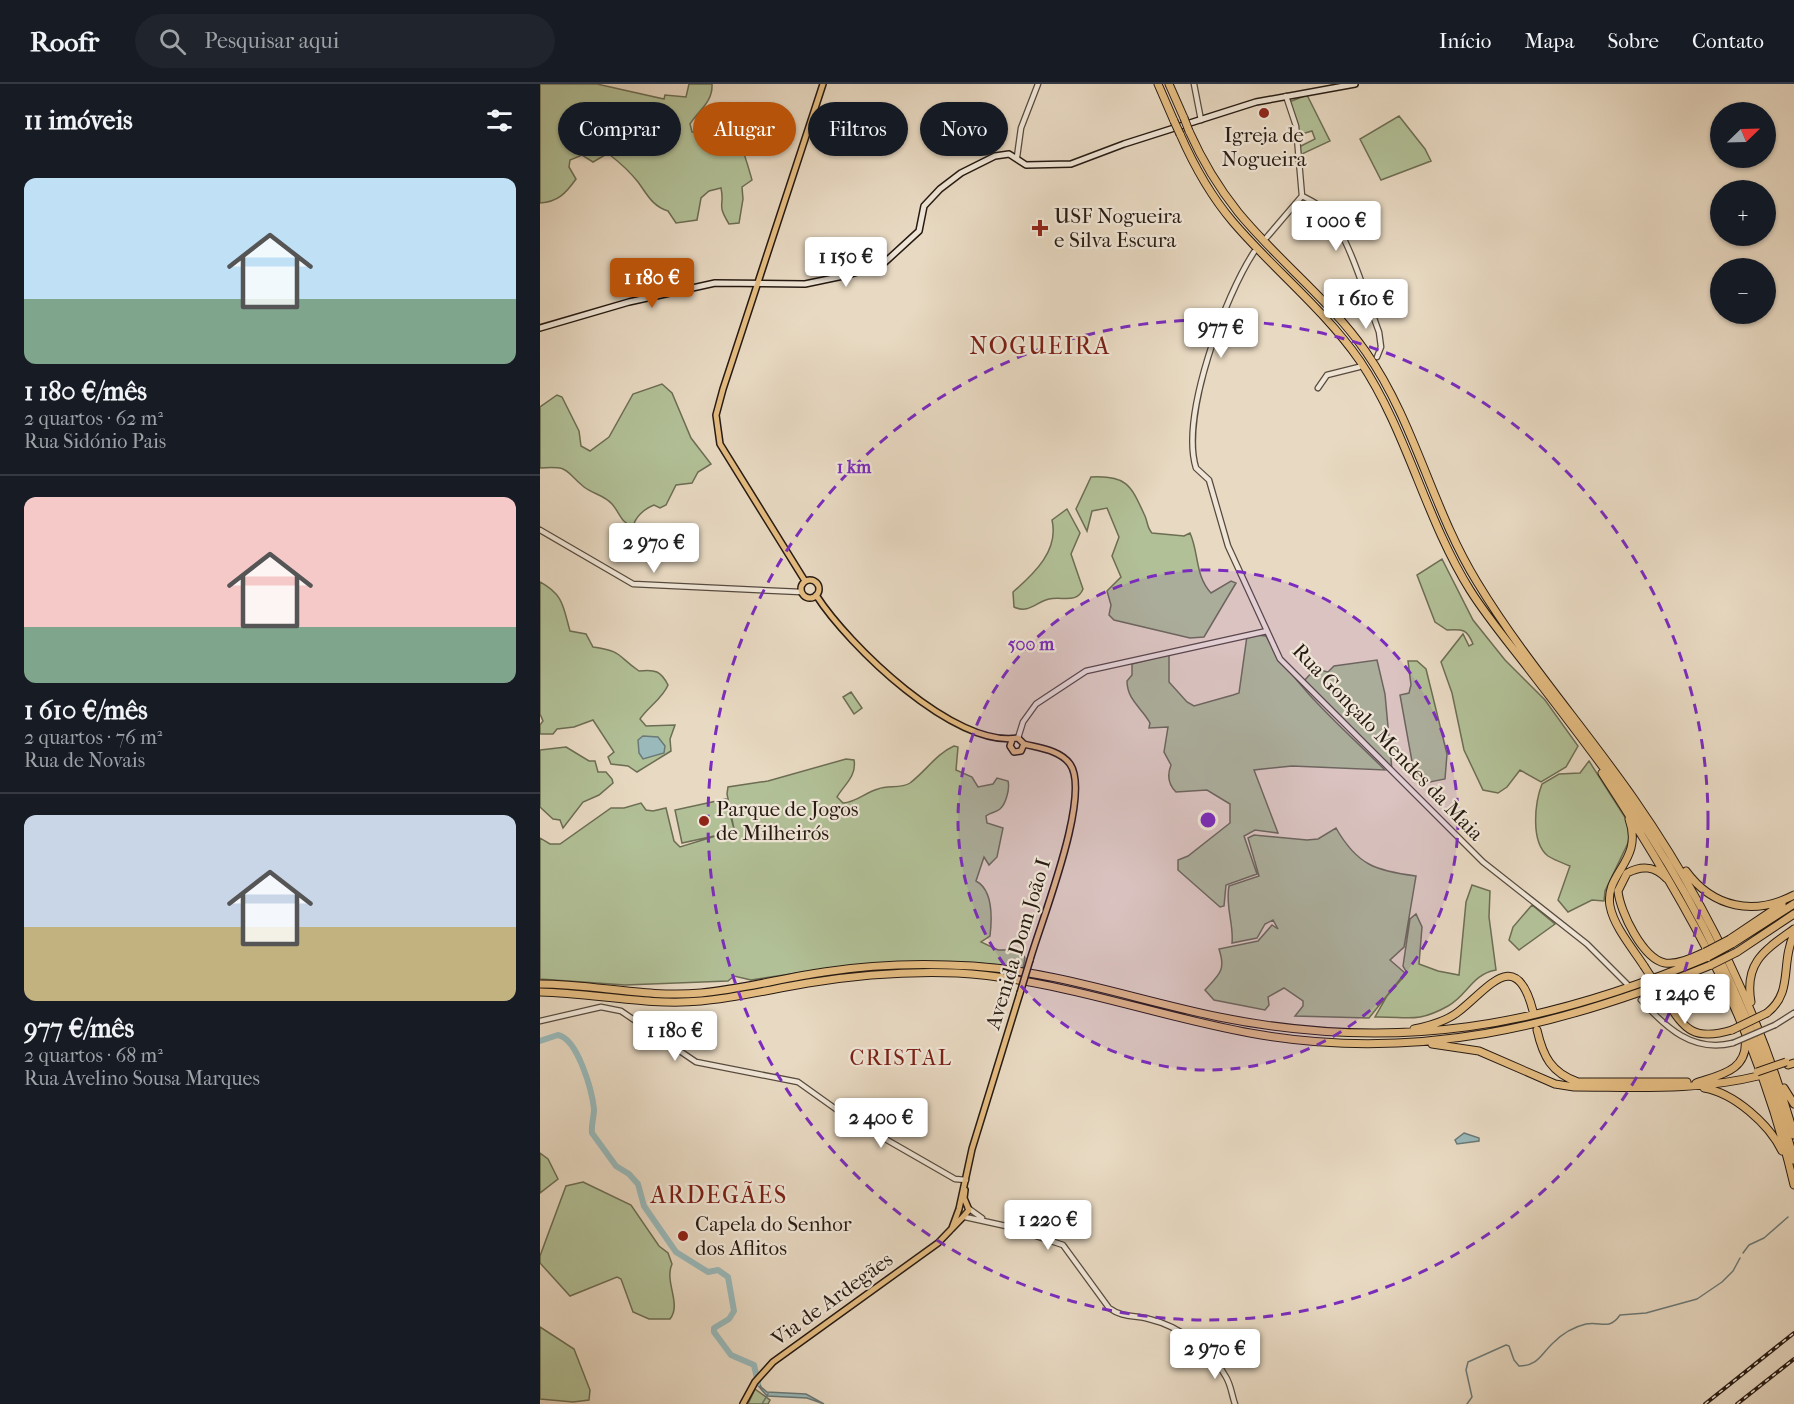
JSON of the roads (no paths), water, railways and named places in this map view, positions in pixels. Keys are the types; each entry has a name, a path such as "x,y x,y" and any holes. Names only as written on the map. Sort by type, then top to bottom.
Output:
{"highway":[{"path":"1158,84 1200,176 1223,210 1335,329 1365,369 1387,410 1442,538 1462,577 1488,617 1583,740 1646,828 1711,939 1751,1028 1794,1160"},
{"path":"1169,84 1189,131 1211,173 1239,214 1346,326 1368,356 1391,395 1455,542 1479,586 1619,777 1668,851 1716,933 1754,1016 1776,1075 1794,1135"},
{"path":"1583,740 1678,892 1707,945 1740,1018 1774,1112 1794,1185"},
{"path":"1623,805 1632,829 1631,850 1609,894 1610,907 1614,918 1666,1000 1682,1023 1694,1033 1713,1036 1732,1030 1767,1013 1779,1003 1786,991 1794,934"},
{"path":"1668,851 1698,886 1716,899 1730,905 1763,907 1794,895"},
{"path":"1678,892 1660,872 1645,867 1627,873 1618,891 1625,916 1642,946 1655,959 1674,963 1707,954"},
{"path":"1731,941 1794,895"},
{"path":"540,984 686,994 850,969 915,964 963,965 1060,978 1253,1023 1319,1030 1390,1033 1462,1029 1549,1013 1620,992 1707,954 1794,904"},
{"path":"540,992 682,1002 715,1000 863,976 956,973 1057,986 1261,1035 1348,1044 1417,1043 1499,1032 1562,1018 1646,992 1737,952 1794,914"},
{"path":"1754,1016 1748,987 1749,975 1754,963 1765,951 1794,929"},
{"path":"1390,1033 1446,1019 1458,1012 1484,987 1505,976 1513,978 1528,991 1533,1011"},
{"path":"1696,1083 1724,1076 1740,1063 1746,1045 1740,1018"},
{"path":"1537,1030 1546,1060 1554,1070 1572,1080 1696,1083 1726,1081 1757,1074"},
{"path":"1417,1043 1479,1051 1555,1084 1574,1087 1727,1084 1790,1062"},
{"path":"1776,1075 1794,1104"},
{"path":"1687,1086 1720,1093 1758,1119 1777,1140 1791,1173"}],"main road":[{"path":"805,581 718,436 717,409 823,84"},
{"path":"542,327 629,302 715,283 811,283 883,264 919,231 924,206 954,178 999,154 1017,157 1026,165 1071,164 1124,144 1256,102 1355,84"},
{"path":"811,580 817,583 819,589 816,595 808,598 801,592 805,581 811,580"},
{"path":"816,595 887,676 900,687 958,725 1015,739 1024,744"},
{"name":"Avenida Dom João I","path":"958,1211 964,1184 1073,818 1076,782 1073,769 1062,756 1024,744 1021,751 1014,752 1010,746 1015,739"},
{"name":"Avenida Dom João I","path":"964,1184 964,1198 968,1207"},
{"path":"950,1233 958,1211 963,1205 968,1207 964,1217 958,1211"},
{"name":"Via de Ardegães","path":"744,1403 751,1388 765,1370 950,1233 964,1217"}],"street":[{"path":"1017,157 1022,128 1038,84"},
{"path":"1194,84 1201,120"},
{"path":"1267,237 1302,196 1296,126 1286,96"},
{"path":"1302,196 1314,202 1330,216 1342,236 1379,332 1381,347 1377,357"},
{"name":"Rua Gonçalo Mendes da Maia","path":"1254,252 1239,275 1198,394 1193,448 1198,472 1209,480 1212,486 1228,546 1267,631 1286,665 1418,799 1483,862 1587,944 1627,984"},
{"path":"1318,388 1330,374 1359,368"},
{"path":"540,530 633,584 801,592"},
{"path":"1015,739 1036,704 1086,670 1267,631"},
{"path":"1641,1000 1660,1022 1691,1041 1716,1046 1733,1043 1794,1013"},
{"path":"540,1021 588,1009 612,1008 621,1011 696,1062 791,1080 820,1097 846,1117 964,1184"},
{"path":"955,1179 964,1184"},
{"path":"968,1207 984,1220"},
{"path":"964,1217 984,1220 1063,1245 1109,1308 1120,1316 1158,1321 1178,1331 1200,1347 1226,1376 1235,1404"}],"water":[{"path":"643,736 658,737 665,746 664,753 643,759 639,753 638,740"},
{"path":"1464,1133 1479,1138 1479,1141 1457,1144 1455,1140"},
{"path":"758,1377 761,1387 767,1392 806,1394 824,1404 807,1398 767,1396 755,1382"}],"waterway":[{"path":"540,1041 558,1035 565,1039 578,1055 594,1109 592,1133 616,1166 629,1174 638,1184 644,1206 676,1252 708,1272 718,1270 728,1277 734,1311 729,1319 714,1328 714,1332 731,1355 754,1365 758,1383"},
{"path":"1743,1253 1749,1245 1764,1238 1788,1217"},
{"path":"1467,1404 1472,1397 1466,1370 1468,1362 1506,1345 1509,1346 1519,1366 1531,1364 1560,1337 1577,1327 1591,1323 1608,1324 1620,1315 1646,1313 1697,1299 1722,1282 1733,1271 1740,1258"},
{"path":"762,1404 768,1394"}],"railway":[{"path":"1705,1404 1794,1333"},
{"path":"1737,1404 1794,1359"}],"place":[{"name":"Igreja de Nogueira","path":"1264,113"},
{"name":"USF Nogueira e Silva Escura","path":"1040,228"},
{"name":"Parque de Jogos de Milheirós","path":"704,821"},
{"name":"Capela do Senhor dos Aflitos","path":"683,1236"}],"district":[{"name":"NOGUEIRA","path":"1040,346"},
{"name":"CRISTAL","path":"901,1058"},
{"name":"ARDEGÃES","path":"719,1195"}]}
